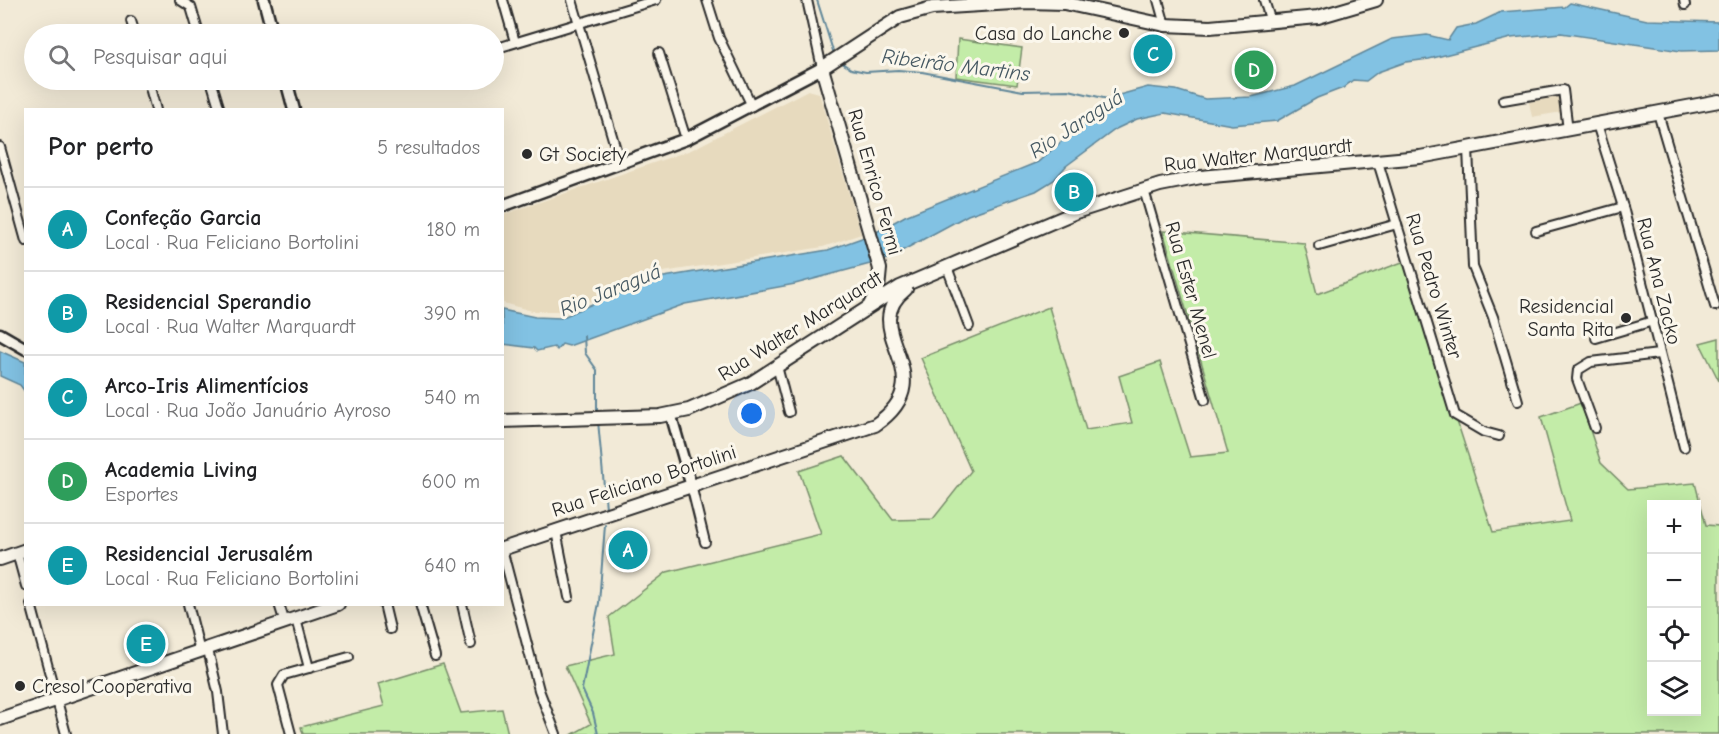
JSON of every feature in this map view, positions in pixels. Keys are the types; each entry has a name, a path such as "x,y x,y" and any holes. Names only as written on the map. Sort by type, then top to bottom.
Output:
{"main road":[{"path":"264,0 270,24"},
{"path":"504,205 686,139 752,106 832,61 882,28 916,12 1027,2 1063,2 1165,25 1210,27 1317,17 1373,0"},
{"name":"Rua Enrico Fermi","path":"832,61 880,267 879,283 869,306"},
{"path":"289,90 293,108"},
{"name":"Rua Walter Marquardt","path":"504,420 671,415 727,395 777,366 869,306 916,280 1076,212 1144,190 1202,177 1378,162 1468,148 1719,102"},
{"path":"869,306 881,309 888,316 895,298 916,280"},
{"name":"Rua Feliciano Bortolini","path":"504,548 875,425 889,415 904,392 904,380 888,316"},
{"path":"0,334 24,348"},
{"path":"0,559 21,552"},
{"path":"0,719 332,606"}],"street":[{"path":"180,0 191,8 196,24"},
{"path":"503,0 515,42"},
{"path":"572,0 620,163"},
{"path":"504,46 656,0"},
{"path":"707,0 719,38 752,106"},
{"path":"807,0 832,61"},
{"path":"1158,0 1165,25"},
{"path":"1264,0 1270,22"},
{"path":"659,53 686,139"},
{"path":"151,90 155,108"},
{"path":"214,90 219,108"},
{"path":"1503,100 1563,90 1568,130"},
{"path":"1658,113 1715,306"},
{"name":"Rua Ana Zacko","path":"1598,124 1623,207 1684,447"},
{"path":"0,147 24,234"},
{"path":"1468,148 1473,267 1493,317 1518,400"},
{"name":"Rua Pedro Winter","path":"1378,162 1459,419 1498,436"},
{"name":"Rua Ester Menel","path":"1144,190 1205,400"},
{"path":"1536,231 1623,207"},
{"path":"1319,246 1397,224"},
{"path":"947,267 969,326"},
{"path":"1596,338 1653,321"},
{"path":"1595,428 1577,379 1578,370 1591,362 1659,354"},
{"path":"777,366 789,412"},
{"path":"671,415 705,542"},
{"path":"556,531 569,597"},
{"path":"21,552 24,572"},
{"path":"504,557 539,690 556,734"},
{"path":"32,606 66,734"},
{"path":"189,606 218,692 223,734"},
{"path":"280,606 290,621 309,668"},
{"path":"384,606 390,629"},
{"path":"421,606 435,656"},
{"path":"462,606 471,644"},
{"path":"291,734 278,685 284,675 349,657"}],"shaded area":[{"path":"808,90 819,93 861,234 823,247 663,272 636,285 562,311 532,311 504,303 504,214 691,150"},
{"path":"1559,97 1562,112 1532,117 1529,102"}],"green space":[{"path":"958,39 1022,48 1017,85 956,77"},
{"path":"1163,231 1304,243 1317,294 1405,261 1493,532 1570,521 1541,417 1581,403 1601,463 1628,489 1695,483 1699,500 1647,500 1647,716 1701,716 1701,506 1706,525 1719,526 1719,734 573,734 591,724 565,666 615,654 609,617 667,572 821,534 799,471 844,456 893,520 933,519 971,471 921,358 1049,307 1086,430 1132,423 1119,376 1160,362 1190,457 1228,453"},
{"path":"1719,338 1719,381 1700,343"},
{"path":"443,664 461,713 502,709 508,734 303,734 301,727 384,706 378,684"}],"water":[{"path":"1570,3 1647,20 1719,22 1719,50 1681,51 1561,33 1511,38 1429,59 1406,62 1378,72 1366,81 1353,80 1343,88 1317,98 1277,121 1232,125 1165,113 1137,119 1116,129 1066,166 1054,180 1036,191 968,215 885,260 795,284 685,304 569,346 562,344 557,350 554,347 537,351 534,348 504,344 504,310 535,317 561,318 610,296 637,290 649,281 828,250 873,234 905,216 1038,162 1112,97 1148,87 1176,90 1205,99 1251,97 1295,86 1392,39 1427,35 1448,40 1456,28 1476,24 1501,12 1565,7"},
{"path":"0,351 24,362 24,391 20,385 0,376"}],"waterway":[{"name":"Ribeirão Martins","path":"817,0 834,54"},
{"name":"Ribeirão Martins","path":"839,61 851,69 866,72 898,70 922,72 1023,91 1069,90 1112,100"},
{"path":"584,336 585,353 597,370 597,411"},
{"path":"598,421 606,508"},
{"path":"598,734 593,713 582,689 599,603 605,525"}],"place":[{"name":"Casa do Lanche","path":"1124,33"},
{"name":"Arco-Iris Alimentícios","path":"1153,54"},
{"name":"Academia Living","path":"1254,70"},
{"name":"Gt Society","path":"527,154"},
{"name":"Residencial Sperandio","path":"1074,192"},
{"name":"Residencial Santa Rita","path":"1626,318"},
{"name":"Confeção Garcia","path":"628,550"},
{"name":"Residencial Jerusalém","path":"146,644"},
{"name":"Cresol Cooperativa","path":"20,686"}],"water label":[{"name":"Rio Jaraguá","path":"1076,124"},
{"name":"Rio Jaraguá","path":"610,290"}]}
